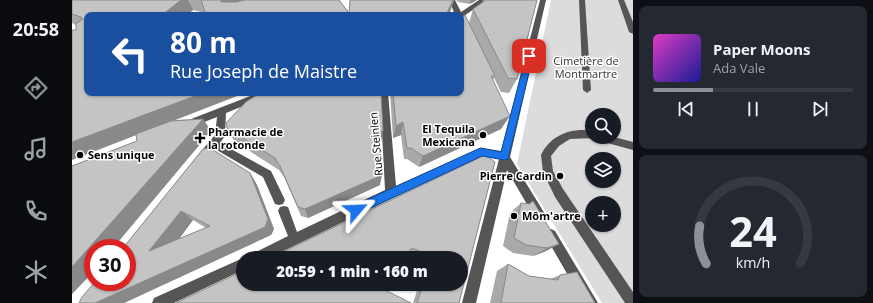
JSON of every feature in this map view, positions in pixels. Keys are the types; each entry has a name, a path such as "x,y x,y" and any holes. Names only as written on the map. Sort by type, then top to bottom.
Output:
{"street":[{"path":"452,0 458,12"},
{"path":"464,17 484,0"},
{"path":"469,303 543,0"},
{"path":"582,0 587,90"},
{"path":"621,0 633,32"},
{"path":"178,128 259,96"},
{"name":"Rue Steinlen","path":"384,96 391,193"},
{"path":"195,168 220,136 222,110"},
{"path":"506,117 512,128"},
{"path":"585,135 572,134 557,140 546,155 548,172 559,193 632,303"},
{"path":"621,143 633,146"},
{"path":"214,144 267,174 291,232"},
{"path":"271,251 391,193 481,152 504,156 591,303"},
{"path":"159,303 236,267"}],"green space":[{"name":"Cimetière de Montmartre","path":"551,0 633,0 633,303 602,303 517,164"}],"building":[{"path":"72,0 181,0 166,12 84,12 84,96 195,96 72,142 72,30 76,30 76,24 83,19 72,14"},
{"path":"201,0 236,2 245,0 339,0 348,12 205,12"},
{"path":"350,0 453,0 447,12 349,12"},
{"path":"486,0 537,0 517,79 508,78 473,9"},
{"path":"465,15 495,76 491,76 510,116 423,156 411,148 407,148 403,122 396,126 393,96 464,96"},
{"path":"255,96 381,96 383,131 379,132 382,175 305,209 298,207 275,158 227,128 226,123 246,102"},
{"path":"203,119 97,239 84,239 84,253 72,267 72,166 137,141 136,134 171,121"},
{"path":"210,148 250,173 268,219 265,227 136,285 136,239 130,239 203,149","holes":["181,211 210,226 149,251"]},
{"path":"485,155 495,162 468,268 468,251 419,251 412,248 410,251 285,251"},
{"path":"533,201 559,244 547,248 526,245 514,238 521,203 529,204"},
{"path":"508,264 529,276 558,280 560,275 577,272 595,303 501,303"},
{"path":"236,274 236,291 387,291 411,303 176,303"},
{"path":"87,291 122,291 95,303 79,303"},
{"path":"421,291 462,291 459,303 417,303"}],"place":[{"name":"El Tequila Mexicana","path":"483,135"},
{"name":"Pharmacie de la rotonde","path":"200,138"},
{"name":"Sens unique","path":"80,155"},
{"name":"Pierre Cardin","path":"560,176"},
{"name":"Môm'artre","path":"514,216"}],"route":[{"path":"356,210 481,152 504,156 529,56"}]}
